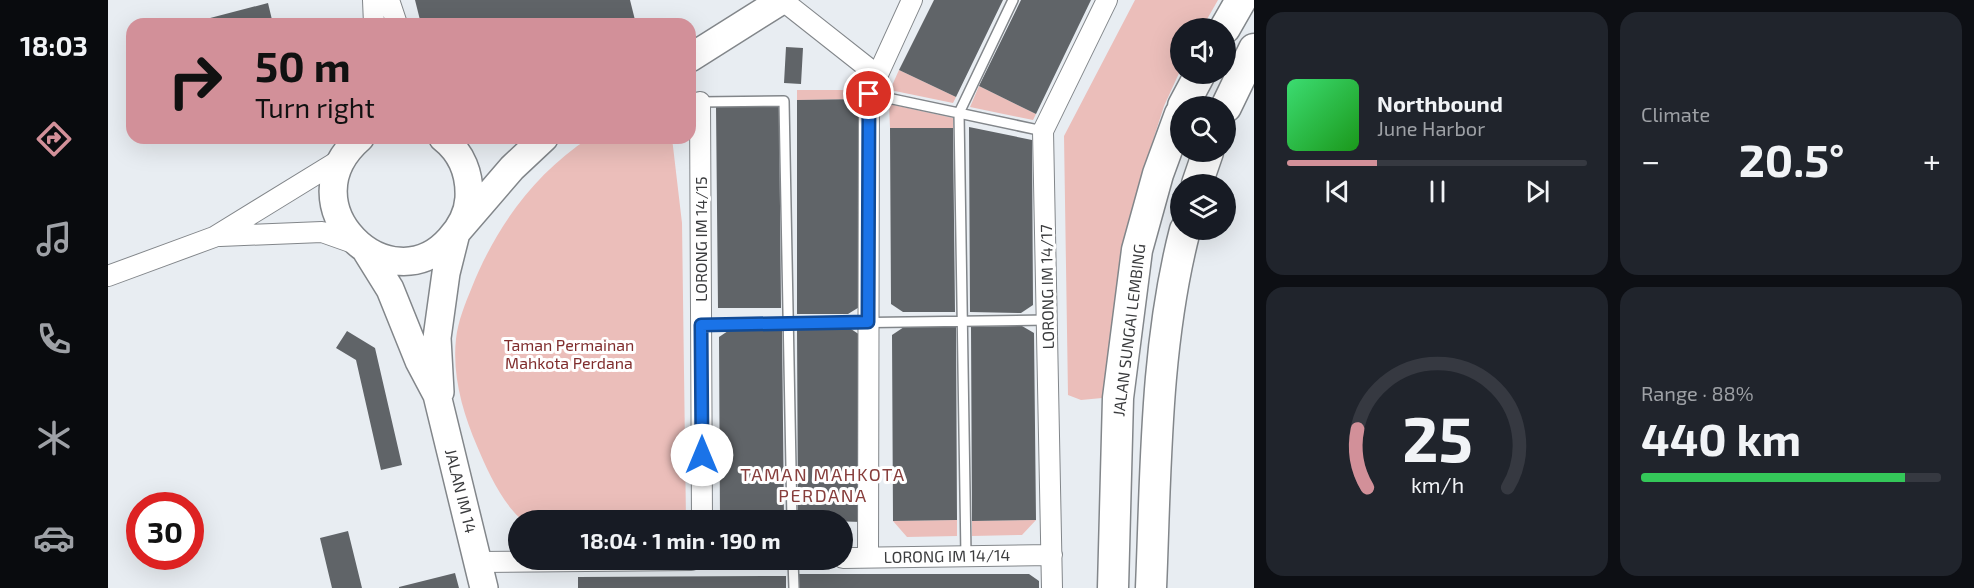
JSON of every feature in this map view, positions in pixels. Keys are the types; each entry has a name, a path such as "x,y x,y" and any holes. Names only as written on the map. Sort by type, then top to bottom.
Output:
{"main road":[{"path":"1231,18 1241,0"},
{"path":"1231,96 1254,49"},
{"name":"JALAN SUNGAI LEMBING","path":"1113,588 1118,398 1137,250 1158,174 1170,141"},
{"path":"1151,588 1159,407 1175,268 1182,240"}],"street":[{"path":"373,0 374,18"},
{"path":"389,0 395,18"},
{"path":"696,54 782,0 877,75"},
{"path":"868,557 869,94 912,0"},
{"name":"LORONG IM 14/17","path":"1052,588 1043,131 1107,0"},
{"name":"LORONG IM 14/15","path":"700,102 702,510"},
{"path":"108,276 214,237 341,159 355,144"},
{"path":"437,395 440,392 437,338 441,299 456,233 469,202 469,185 465,168 457,152 449,144"},
{"path":"214,237 322,232 394,260 422,257 447,243 504,176 538,144"},
{"path":"341,159 334,181 334,204 338,219 362,248 390,289 419,361 437,395"},
{"name":"JALAN IM 14","path":"437,395 484,588"},
{"name":"LORONG IM 14/14","path":"853,558 1052,555"},
{"path":"478,562 508,562"}],"lane":[{"path":"966,556 959,113 1013,0"},
{"path":"869,94 1043,131"},
{"path":"700,102 784,101 792,510"},
{"path":"701,325 1047,320"},
{"path":"793,570 794,588"}],"green space":[{"path":"1135,0 1218,0 1208,18 1170,18 1170,84 1174,84 1164,106 1145,165 1121,273 1106,389 1102,398 1081,400 1068,395 1064,136"},
{"path":"899,70 956,97 953,103 890,90"},
{"path":"979,86 1036,114 1033,120 970,107"},
{"path":"797,90 860,90 860,99 797,100"},
{"path":"889,104 953,118 953,128 890,128"},
{"name":"Taman Permainan Mahkota Perdana","path":"580,144 673,144 682,223 686,510 512,510 490,475 472,433 457,380 455,353 458,326 469,293 493,243 519,204 551,168"},
{"path":"957,520 957,536 907,537 893,521"},
{"path":"1036,520 1022,535 972,536 972,521"}],"building":[{"path":"415,0 630,0 634,18 420,18"},
{"path":"934,0 1003,0 956,97 899,70"},
{"path":"1021,0 1091,0 1036,114 979,86"},
{"path":"268,3 272,18 210,18"},
{"path":"786,47 803,48 801,84 784,83"},
{"path":"860,99 861,306 848,314 797,314 797,100"},
{"path":"779,105 781,308 718,308 716,106"},
{"path":"969,127 1032,140 1033,305 1021,313 970,312"},
{"path":"890,128 953,128 955,312 903,312 891,304"},
{"path":"956,326 957,520 893,521 892,335 904,327"},
{"path":"1022,326 1034,333 1036,520 972,521 971,327"},
{"path":"848,327 860,335 862,522 853,522 853,510 798,510 797,328"},
{"path":"782,328 784,510 720,510 719,337 731,329"},
{"path":"347,331 375,348 402,465 381,470 356,360 336,348"},
{"path":"348,531 362,588 332,588 320,538"},
{"path":"455,573 459,588 399,588 399,587"},
{"path":"799,574 1029,574 1039,581 1039,588 799,588"},
{"path":"786,576 786,588 578,588 578,577"}],"district":[{"name":"TAMAN MAHKOTA PERDANA","path":"823,485"}],"route":[{"path":"702,455 701,325 868,322 869,94"}]}
